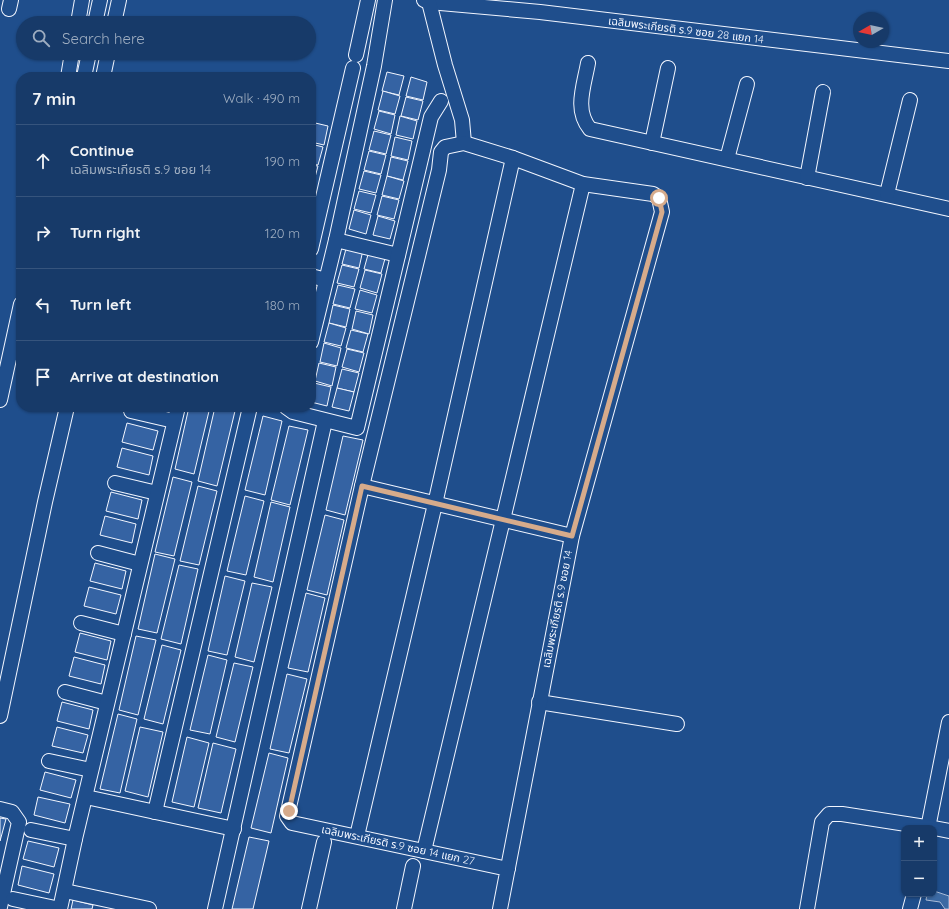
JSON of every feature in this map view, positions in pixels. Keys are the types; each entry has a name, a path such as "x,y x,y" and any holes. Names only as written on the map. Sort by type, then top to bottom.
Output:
{"street":[{"path":"79,16 82,0"},
{"path":"97,16 100,0"},
{"path":"116,16 119,0"},
{"path":"316,216 325,193 368,0"},
{"path":"316,321 336,240 344,197 374,66 385,0"},
{"path":"427,1 462,120 464,143"},
{"name":"เฉลิมพระเกียรติ ร.9 ซอย 28 แยก 14","path":"427,1 540,12 949,61"},
{"path":"69,72 71,60"},
{"path":"85,72 88,60"},
{"path":"104,72 107,60"},
{"path":"588,63 580,109 583,121 590,130 727,159 807,178 887,194 949,209"},
{"path":"652,143 668,68"},
{"path":"727,159 747,84"},
{"path":"807,178 823,92"},
{"path":"887,194 910,100"},
{"path":"300,412 357,428 431,117 441,101"},
{"path":"424,851 504,519 583,184 513,158 464,143 445,146 441,152 439,170 362,486 504,519 572,536"},
{"path":"357,836 435,504 513,158"},
{"name":"เฉลิมพระเกียรติ ร.9 ซอย 14","path":"500,909 572,536 662,212 659,198 653,194 583,184"},
{"path":"325,193 344,197"},
{"path":"336,240 398,255"},
{"path":"316,277 326,280"},
{"path":"0,400 16,327"},
{"path":"0,716 44,502 66,412"},
{"path":"135,412 174,421"},
{"path":"13,899 60,909 75,838 177,412"},
{"path":"155,812 249,412"},
{"path":"215,909 325,420"},
{"path":"115,483 157,493"},
{"name":"เฉลิมพระเกียรติ ร.9 ซอย 14 แยก 27","path":"362,486 287,816 288,820 292,824 357,836 508,868"},
{"path":"98,553 140,564"},
{"path":"81,623 124,634"},
{"path":"65,692 107,703"},
{"path":"539,702 677,724"},
{"path":"932,825 949,722"},
{"path":"49,761 91,770"},
{"path":"86,796 234,829"},
{"path":"0,809 12,812 19,822 0,907"},
{"path":"807,909 822,822 829,814 842,814 912,825"},
{"path":"937,829 949,831"},
{"path":"31,830 75,838"},
{"path":"309,909 324,842"},
{"path":"404,909 413,866"},
{"path":"65,891 149,909"},
{"path":"910,909 913,897"}],"water":[{"path":"937,892 949,896 949,909 945,909 940,902 926,900 926,897 937,897"}],"building":[{"path":"387,72 404,76 399,95 382,91"},
{"path":"411,77 427,82 423,100 406,96"},
{"path":"383,91 400,96 395,114 378,110"},
{"path":"406,97 423,101 418,120 401,116"},
{"path":"379,111 395,115 391,134 374,129"},
{"path":"400,116 417,121 413,139 396,135"},
{"path":"316,123 328,126 324,145 316,143"},
{"path":"374,131 391,135 386,154 369,150"},
{"path":"395,137 412,141 408,160 391,156"},
{"path":"316,145 323,147 318,165 316,165"},
{"path":"369,151 386,155 381,174 364,170"},
{"path":"391,157 408,161 403,180 387,176"},
{"path":"364,171 381,175 376,193 359,189"},
{"path":"387,176 404,181 399,199 382,195"},
{"path":"359,191 376,195 371,213 354,209"},
{"path":"382,196 399,200 394,219 377,215"},
{"path":"354,210 371,215 366,234 349,229"},
{"path":"378,216 395,221 390,239 373,235"},
{"path":"347,245 363,250 359,268 342,264"},
{"path":"369,251 386,255 381,273 364,269"},
{"path":"342,265 359,269 354,287 337,283"},
{"path":"365,270 382,274 377,293 360,288"},
{"path":"338,285 355,289 350,308 333,304"},
{"path":"360,290 377,295 372,313 355,309"},
{"path":"333,305 350,309 346,327 329,323"},
{"path":"356,311 373,315 369,334 352,329"},
{"path":"329,323 346,328 341,346 324,342"},
{"path":"351,330 368,334 363,352 346,348"},
{"path":"324,343 341,348 337,366 320,362"},
{"path":"347,349 364,353 359,372 342,367"},
{"path":"319,363 336,367 332,386 316,381"},
{"path":"342,369 359,373 354,392 337,388"},
{"path":"316,383 331,387 327,406 316,403"},
{"path":"337,388 354,392 349,411 332,407"},
{"path":"188,412 209,412 194,474 175,469"},
{"path":"214,412 235,412 217,486 198,481"},
{"path":"263,416 282,421 265,495 245,490"},
{"path":"127,423 158,431 153,450 122,442"},
{"path":"289,426 308,430 290,505 271,500"},
{"path":"343,436 363,440 345,515 326,510"},
{"path":"122,448 153,456 149,475 117,467"},
{"path":"173,477 192,482 174,556 155,552"},
{"path":"198,486 217,491 199,565 180,561"},
{"path":"111,492 142,500 138,519 106,511"},
{"path":"245,496 264,501 246,575 227,571"},
{"path":"271,502 290,507 273,582 254,577"},
{"path":"325,515 344,520 327,595 307,590"},
{"path":"105,516 136,524 132,543 100,535"},
{"path":"155,554 175,559 157,633 138,629"},
{"path":"95,563 126,571 122,589 90,581"},
{"path":"179,565 198,569 181,644 161,639"},
{"path":"225,576 245,581 227,655 208,651"},
{"path":"252,583 272,587 254,662 235,657"},
{"path":"89,587 121,595 116,614 84,606"},
{"path":"306,593 325,598 308,672 288,668"},
{"path":"80,633 111,641 107,660 75,652"},
{"path":"136,636 156,640 138,715 119,710"},
{"path":"162,645 181,650 163,724 144,719"},
{"path":"208,655 227,660 210,734 190,730"},
{"path":"74,657 105,665 101,684 69,676"},
{"path":"234,663 253,667 235,742 216,737"},
{"path":"287,674 307,679 289,753 270,749"},
{"path":"62,702 93,710 89,729 57,721"},
{"path":"118,714 137,719 120,793 100,789"},
{"path":"57,727 88,735 83,753 52,746"},
{"path":"140,727 163,732 148,797 125,791"},
{"path":"187,737 209,743 194,807 172,802"},
{"path":"213,743 236,749 221,813 198,808"},
{"path":"269,753 288,758 271,833 251,828"},
{"path":"45,772 76,780 71,798 40,790"},
{"path":"38,797 70,804 65,823 34,815"},
{"path":"0,818 6,819 0,841"},
{"path":"249,837 269,841 253,909 232,909"},
{"path":"28,841 59,848 54,867 23,859"},
{"path":"22,866 54,874 49,893 18,885"},
{"path":"73,900 93,905 92,909 71,909"}],"route":[{"path":"289,811 362,486 572,536 662,212 659,198"}]}
